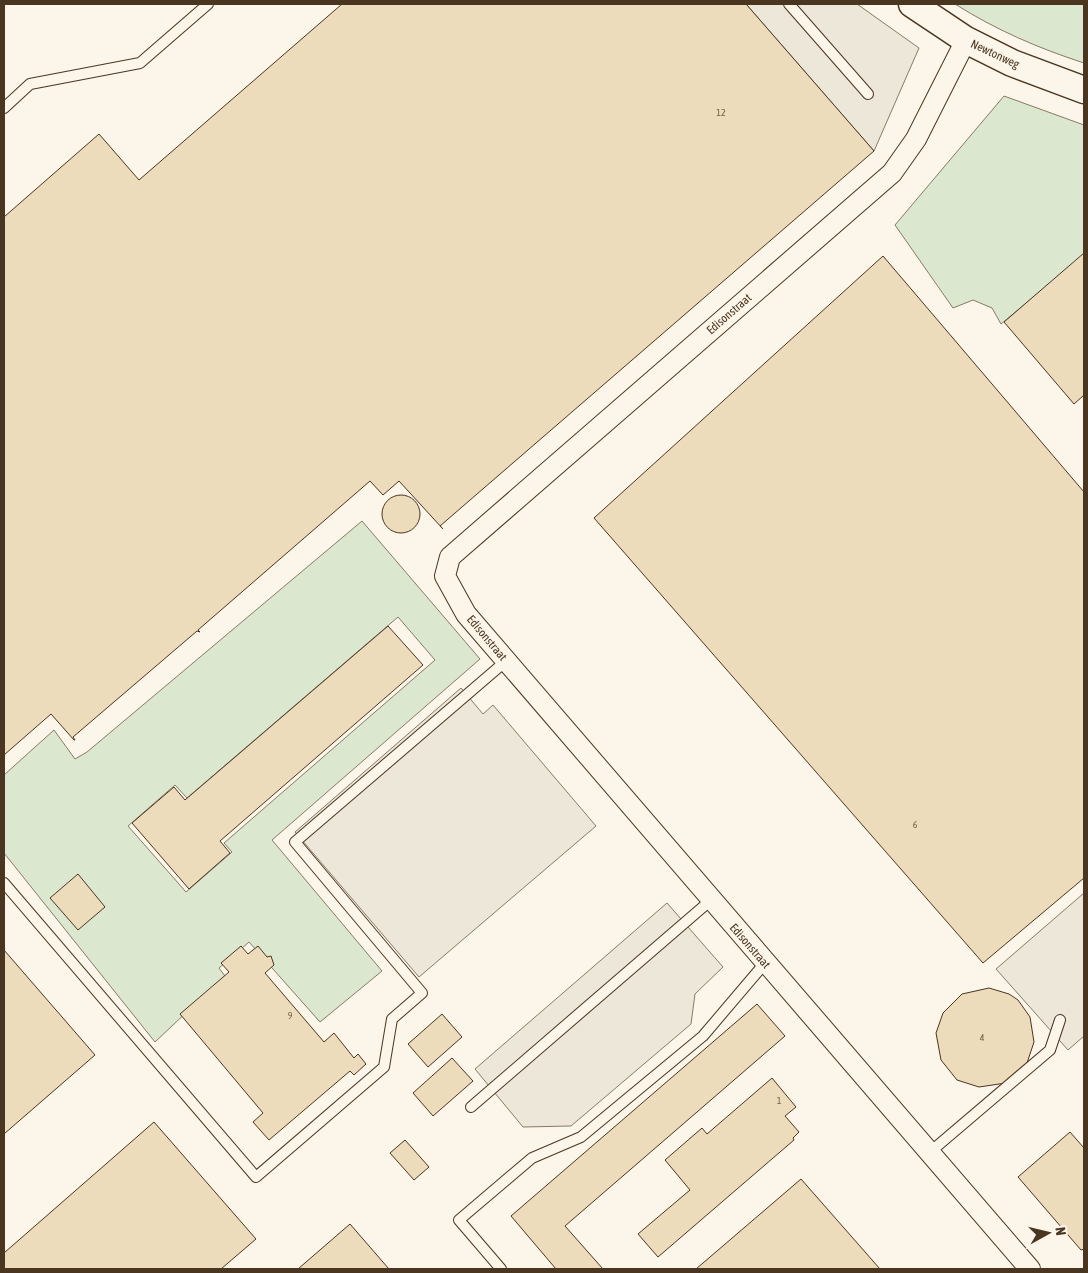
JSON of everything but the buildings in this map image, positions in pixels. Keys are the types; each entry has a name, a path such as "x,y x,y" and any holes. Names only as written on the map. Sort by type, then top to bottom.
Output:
{"street":[{"name":"Newtonweg","path":"912,4 966,40 1012,63 1084,90"},
{"name":"Edisonstraat","path":"966,40 916,139 892,173 450,556 445,576 466,614 1030,1269"}],"lane":[{"path":"4,108 30,84 140,63 208,4"},
{"path":"789,4 868,94"},
{"path":"4,883 256,1176 384,1067 392,1019 422,993 295,842 506,661"},
{"path":"471,1107 711,900"},
{"path":"501,1269 459,1220 532,1158 581,1137 703,1036 765,963"},
{"path":"929,1153 1050,1050 1060,1020"}],"green space":[{"path":"955,4 1084,4 1084,63 1018,38"},
{"path":"1004,96 1084,125 1084,255 1001,324 992,308 973,300 953,308 895,225"},
{"path":"362,521 480,659 272,840 382,971 320,1022 249,942 219,968 225,976 155,1042 4,853 4,775 54,730 75,759 87,752","holes":["398,617 435,660 224,843 232,852 186,892 128,826 175,785 187,798"]}],"shaded area":[{"path":"746,4 857,4 919,48 874,151"},
{"path":"461,688 483,714 493,705 596,826 419,977 295,832"},
{"path":"1084,893 1084,1036 1068,1050 996,969"},
{"path":"667,903 723,967 695,994 691,1024 571,1126 523,1127 475,1069"}]}
